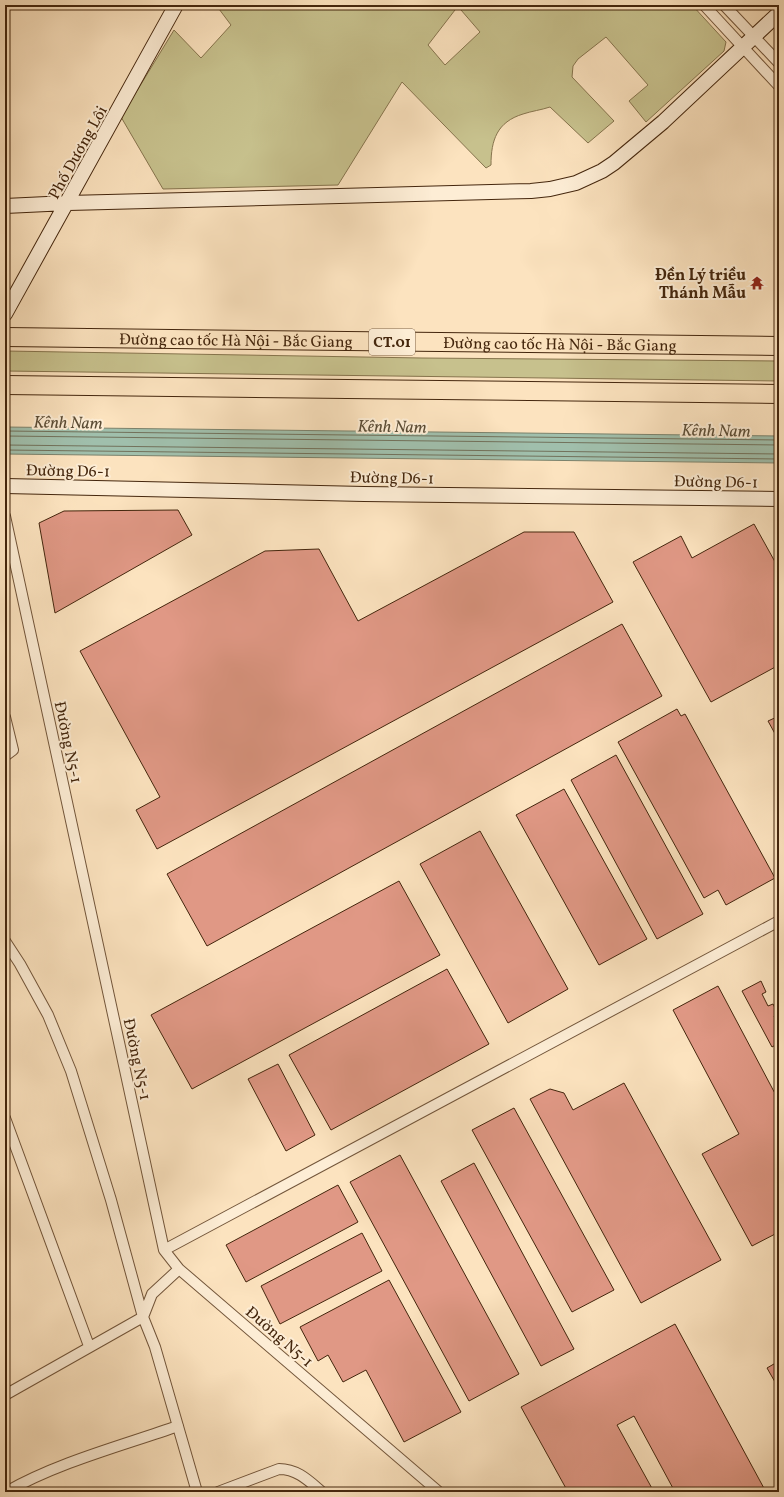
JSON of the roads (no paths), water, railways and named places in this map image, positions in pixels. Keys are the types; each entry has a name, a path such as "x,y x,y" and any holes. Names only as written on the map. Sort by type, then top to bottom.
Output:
{"highway":[{"name":"Đường cao tốc Hà Nội - Bắc Giang","path":"5,337 779,346"},
{"path":"5,385 779,394"}],"street":[{"name":"Phố Dương Lôi","path":"5,314 68,203 176,5"},
{"path":"704,5 779,86"},
{"path":"724,5 779,63"},
{"path":"5,206 68,203 531,191 562,187 602,172 628,152 779,13"},
{"name":"Đường D6-1","path":"5,486 779,499"},
{"name":"Đường N5-1","path":"5,516 164,1250 179,1269 439,1492"},
{"path":"5,717 14,750 5,756"},
{"path":"164,1250 507,1068 590,1021 779,921"},
{"path":"5,941 20,964 48,1015 71,1071 111,1200 143,1316 155,1347 197,1492"},
{"path":"5,1118 89,1346"},
{"path":"5,1395 143,1316 152,1294 179,1269"},
{"path":"6,1492 25,1481 64,1465 178,1426"},
{"path":"218,1492 279,1469 288,1469 302,1475 322,1492"}],"water":[{"name":"Kênh Nam","path":"5,427 779,436 779,463 5,454"}],"place":[{"name":"Đền Lý triều Thánh Mẫu","path":"757,283"}]}
